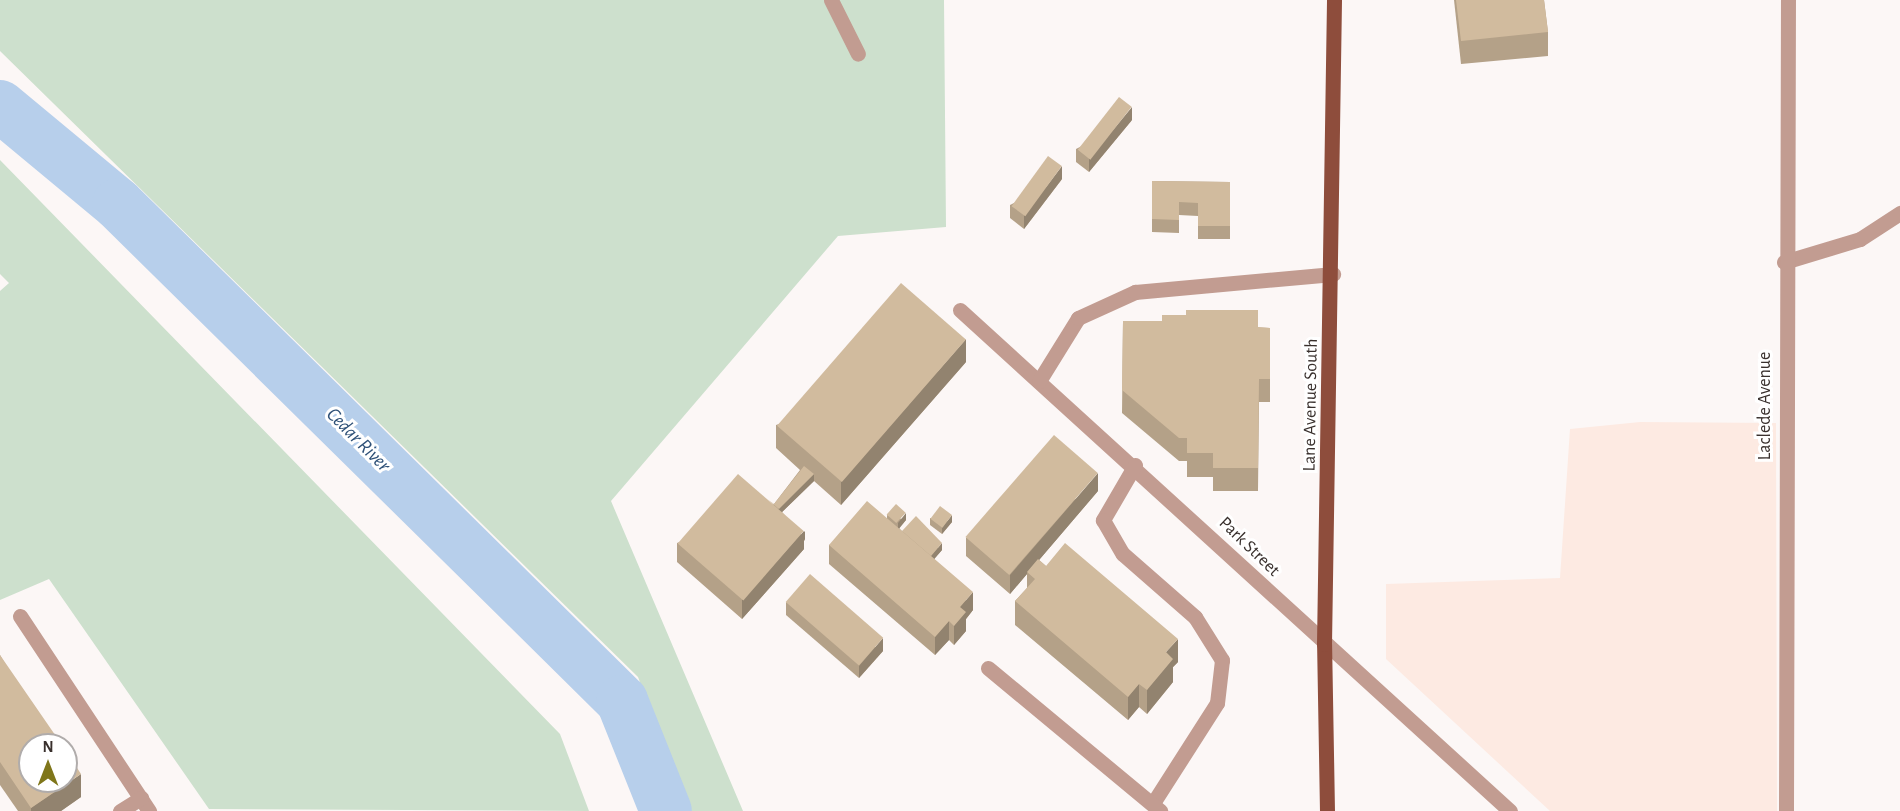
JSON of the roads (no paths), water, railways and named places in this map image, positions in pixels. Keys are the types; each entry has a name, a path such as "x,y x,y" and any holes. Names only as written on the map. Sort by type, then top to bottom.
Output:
{"main road":[{"name":"Lane Avenue South","path":"1327,811 1324,644 1333,274 1334,0"}],"street":[{"path":"831,0 858,54"},
{"name":"Laclede Avenue","path":"1786,811 1784,262 1788,0"},
{"path":"1784,262 1860,239 1900,213"},
{"path":"1039,381 1078,318 1135,292 1333,274"},
{"name":"Park Street","path":"960,310 1135,465 1324,644 1510,811"},
{"path":"988,668 1156,807 1217,703 1222,660 1195,617 1123,554 1103,520 1135,465"},
{"path":"20,616 149,811"},
{"path":"120,811 141,798"}],"waterway":[{"name":"Cedar River","path":"0,106 118,204 622,701 666,811"}]}
